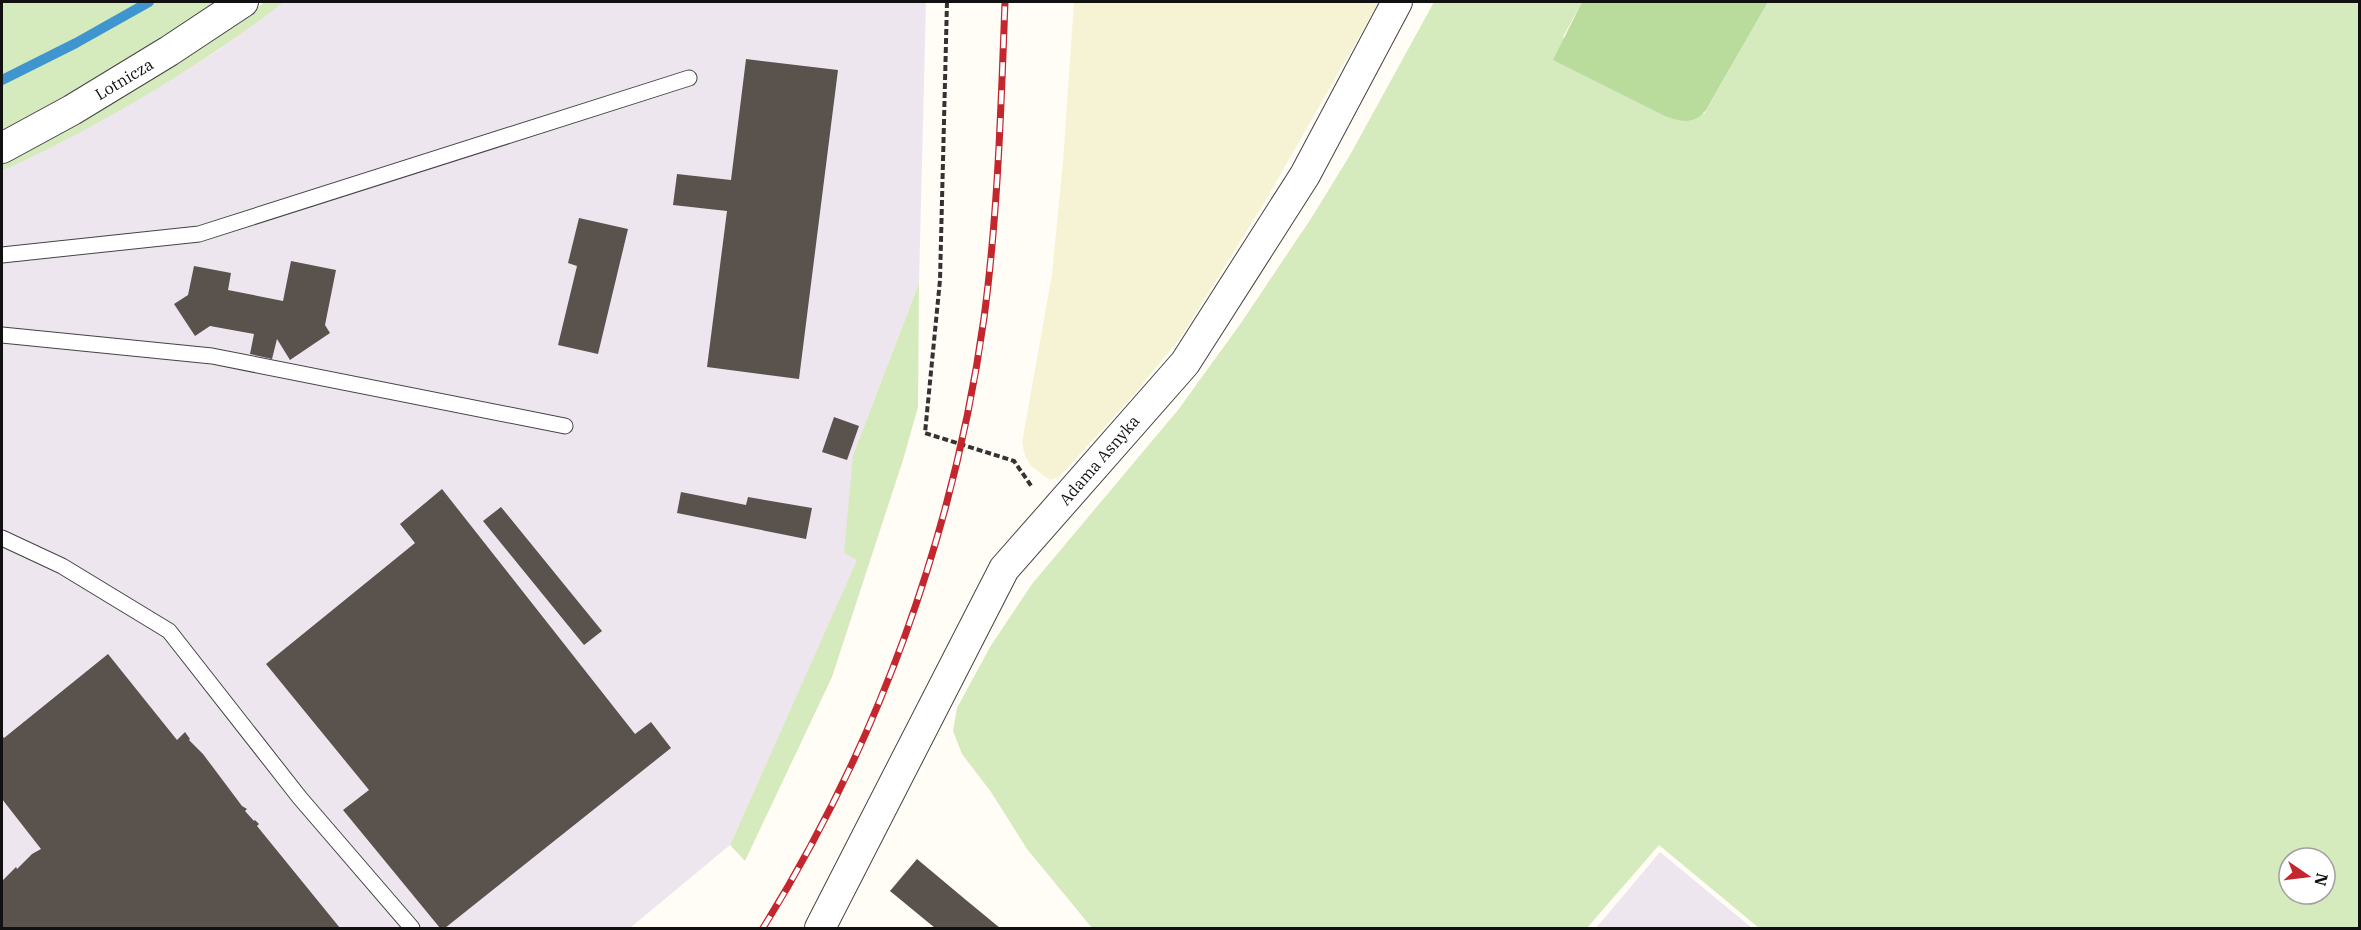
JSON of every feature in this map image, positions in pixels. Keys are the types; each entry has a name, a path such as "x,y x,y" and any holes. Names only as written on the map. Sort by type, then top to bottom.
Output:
{"street":[{"name":"Lotnicza","path":"2,148 72,110 169,51 243,2"},
{"name":"Adama Asnyka","path":"828,925 1004,569 1185,363 1305,175 1397,2"}],"lane":[{"path":"2,255 200,234 689,78"},
{"path":"2,335 212,357 565,426"},
{"path":"2,538 62,566 169,631 300,798 412,928"}],"path":[{"path":"947,2 940,280 925,433 1014,461 1051,515"}],"shaded area":[{"path":"284,2 926,2 919,283 853,455 858,559 730,845 630,928 2,928 2,171 63,141 166,82 217,51"},
{"path":"1074,2 1379,2 1264,203 1181,337 1131,398 1059,477 1050,480 1031,466 1025,456 1022,443 1052,274 1063,162"},
{"path":"1660,852 1752,928 1596,928"}],"green space":[{"path":"2,2 219,2 79,90 2,133"},
{"path":"265,2 284,2 184,72 148,94 75,135 2,171 2,163 33,147 218,36"},
{"path":"1434,2 1582,2 1563,37 1704,114 1768,2 2359,2 2359,928 1759,928 1659,845 1587,928 1092,928 1027,849 991,792 962,754 953,731 957,708 990,647 1032,584 1178,410 1241,323 1312,217 1350,155"},
{"path":"1582,2 1768,2 1706,110 1697,118 1687,121 1665,116 1553,60"},
{"path":"919,283 918,407 903,460 832,677 745,861 730,845 857,560 844,553 853,455"}],"building":[{"path":"746,59 838,70 799,379 707,367 727,211 673,205 677,174 731,180"},
{"path":"579,218 628,229 598,354 558,345 577,266 568,263"},
{"path":"291,261 336,270 325,325 330,333 290,360 277,339 272,359 250,354 254,334 210,326 195,336 174,304 188,295 194,266 231,273 228,290 283,301"},
{"path":"834,417 859,426 847,460 822,452"},
{"path":"442,489 635,734 651,722 671,748 445,928 440,928 343,810 369,790 266,664 415,543 400,524"},
{"path":"681,492 746,505 748,497 812,508 806,539 677,513"},
{"path":"501,507 602,631 584,645 483,521"},
{"path":"108,654 177,740 185,732 242,806 247,809 245,811 259,824 257,826 340,928 2,928 2,881 16,867 17,869 32,854 41,849 2,799 2,735 4,738"},
{"path":"917,859 1000,928 935,928 890,891"}],"waterway":[{"path":"2,80 76,43 149,2"}],"railway":[{"path":"763,928 804,858 842,785 876,711 931,557 953,478 971,399 989,279 998,160 1005,2"}]}
